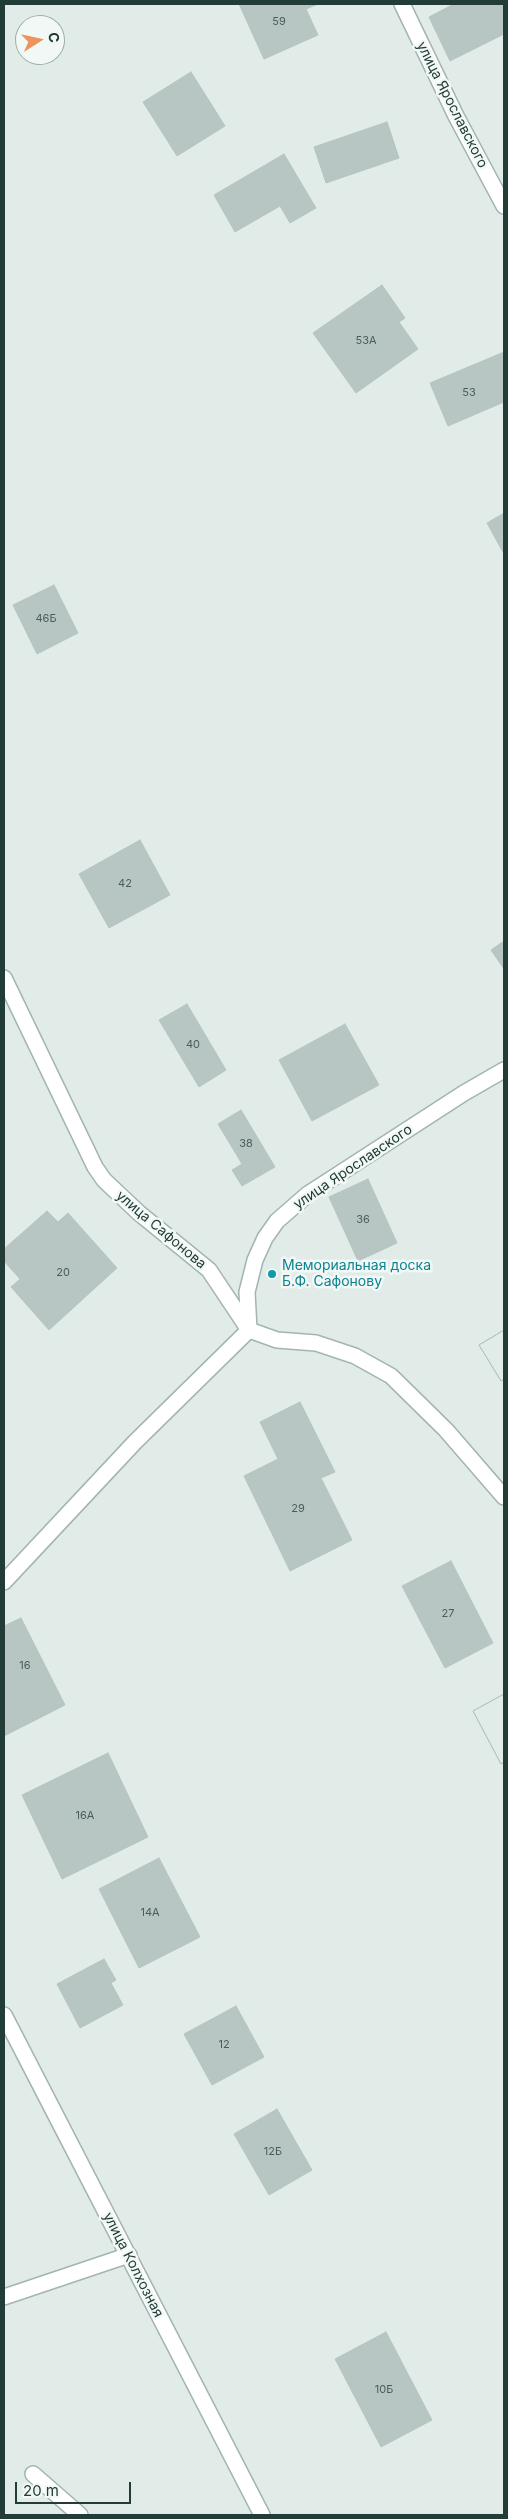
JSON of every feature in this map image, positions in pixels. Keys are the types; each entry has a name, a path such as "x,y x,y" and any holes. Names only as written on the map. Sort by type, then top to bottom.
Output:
{"street":[{"name":"улица Ярославского","path":"402,4 456,116 504,206"},
{"name":"улица Сафонова","path":"4,978 104,1180 138,1213 209,1270 249,1330"},
{"name":"улица Ярославского","path":"249,1330 247,1292 255,1260 265,1238 277,1221 308,1194 504,1070"},
{"path":"4,1582 135,1442 249,1330 278,1340 316,1343 332,1348 355,1356 391,1376 440,1423 504,1497"},
{"name":"улица Колхозная","path":"4,2016 261,2515"},
{"path":"4,2297 128,2255"},
{"path":"33,2474 80,2515"}],"building":[{"path":"239,4 318,4 306,9 318,35 264,59"},
{"path":"454,4 504,4 504,34 450,61 429,17"},
{"path":"191,72 225,126 177,156 143,102"},
{"path":"387,122 399,158 326,183 314,147"},
{"path":"284,154 316,208 290,223 280,206 235,232 214,195"},
{"path":"382,285 405,318 399,322 418,349 356,393 313,333"},
{"path":"504,352 504,402 448,426 430,383"},
{"path":"504,513 504,554 487,523"},
{"path":"54,585 78,633 37,654 13,605"},
{"path":"140,840 170,895 109,928 79,874"},
{"path":"504,941 504,969 491,950"},
{"path":"187,1004 226,1070 199,1087 159,1020"},
{"path":"345,1024 379,1085 312,1121 279,1060"},
{"path":"241,1110 275,1167 242,1186 232,1170 242,1164 218,1124"},
{"path":"368,1179 397,1243 358,1261 329,1197"},
{"path":"47,1211 58,1222 68,1213 117,1268 49,1330 11,1287 20,1279 4,1261 4,1249"},
{"path":"504,1330 504,1379 501,1381 479,1345"},
{"path":"504,1330 504,1379 501,1381 479,1345"},
{"path":"300,1402 335,1472 321,1478 352,1540 290,1571 244,1476 278,1459 260,1422"},
{"path":"451,1561 493,1643 445,1668 402,1586"},
{"path":"21,1618 65,1705 4,1736 4,1626"},
{"path":"504,1694 504,1762 501,1764 473,1711"},
{"path":"504,1694 504,1762 501,1764 473,1711"},
{"path":"108,1753 148,1837 62,1879 22,1795"},
{"path":"159,1858 200,1937 139,1968 99,1889"},
{"path":"104,1959 116,1980 111,1983 123,2005 80,2028 57,1984"},
{"path":"236,2006 264,2057 212,2085 184,2034"},
{"path":"277,2109 312,2170 269,2195 234,2134"},
{"path":"386,2332 432,2420 381,2447 335,2359"}],"place":[{"name":"Мемориальная доска Б.Ф. Сафонову","path":"272,1274"}]}
